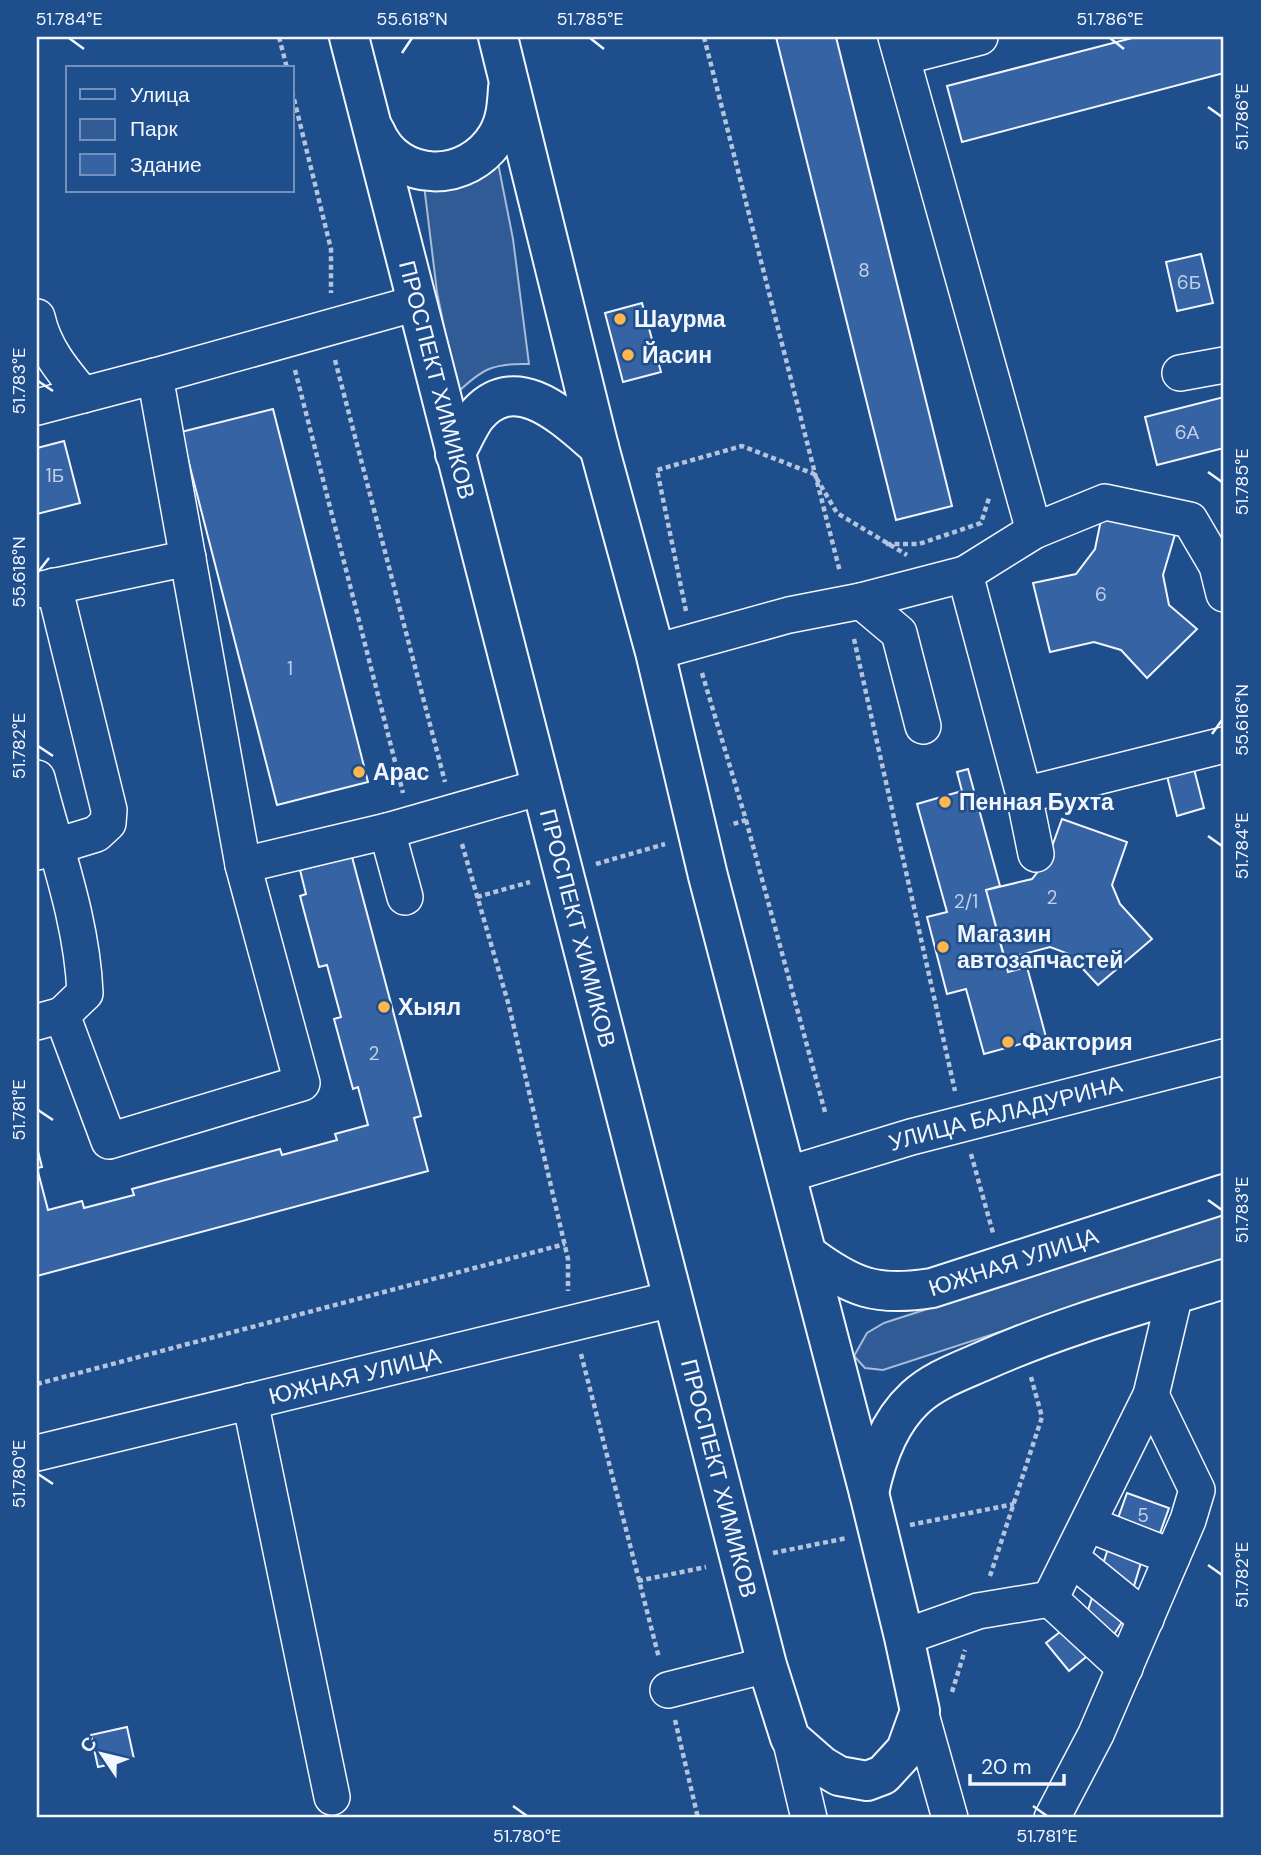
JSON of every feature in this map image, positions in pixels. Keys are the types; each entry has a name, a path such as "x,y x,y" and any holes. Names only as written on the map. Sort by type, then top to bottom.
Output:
{"main road":[{"name":"ПРОСПЕКТ ХИМИКОВ","path":"349,37 739,1560 790,1738"},
{"path":"498,37 599,447 655,652 708,876 904,1637 935,1706 896,1765 883,1775 867,1781 839,1776 790,1738"},
{"path":"369,116 381,145 398,162 425,171 454,169 479,156 498,134 508,107 509,78"},
{"path":"455,454 475,417 493,400 521,396 549,406 599,447"},
{"name":"ЮЖНАЯ УЛИЦА","path":"807,1254 834,1274 863,1287 898,1294 932,1288 1002,1263 1224,1194"},
{"path":"869,1493 876,1461 891,1429 915,1398 945,1378 1022,1344 1224,1279"}],"street":[{"path":"980,37 899,47 1034,531"},
{"path":"37,407 417,303"},
{"path":"37,317 42,337 59,366 83,395"},
{"path":"1180,373 1224,365"},
{"path":"37,778 46,850 77,920 85,981 85,993 49,1019 109,1141 302,1083 243,865 155,376"},
{"path":"655,652 789,615 854,603 957,575 1034,531 1105,502 1190,520 1217,566 1224,594"},
{"path":"46,850 96,834 108,822 109,810 46,588 188,558"},
{"path":"957,575 1024,795 1036,854"},
{"path":"854,603 899,633 923,726"},
{"path":"1024,795 1224,745"},
{"path":"243,865 399,827 541,787"},
{"path":"399,827 405,897"},
{"name":"УЛИЦА БАЛАДУРИНА","path":"786,1175 962,1124 1224,1056"},
{"path":"1051,1599 1151,1395 1175,1294"},
{"name":"ЮЖНАЯ УЛИЦА","path":"37,1453 672,1299"},
{"path":"1052,1818 1096,1734 1172,1558 1198,1490 1151,1395"},
{"path":"256,1399 337,1795"},
{"path":"1088,1524 1172,1558"},
{"path":"1071,1558 1146,1619"},
{"path":"904,1637 978,1611 1051,1599"},
{"path":"1051,1599 1125,1668"},
{"path":"668,1690 767,1665"},
{"path":"935,1706 950,1818"},
{"name":"ПРОСПЕКТ ХИМИКОВ","path":"790,1738 809,1818"}],"path":[{"path":"279,37 286,66"},
{"path":"704,37 814,474 854,603 962,1124 1002,1263"},
{"path":"294,100 331,249 330,327 335,360 453,812 509,1006 565,1244 568,1259 568,1300 573,1323 639,1581 1014,1504"},
{"path":"292,356 399,827"},
{"path":"814,474 837,513 886,544 957,575"},
{"path":"886,544 919,544 981,523 990,497 986,484"},
{"path":"746,820 825,1112"},
{"path":"37,1384 565,1244"},
{"path":"935,1706 978,1611 1042,1417 1022,1344"}],"green space":[{"path":"498,163 513,239 529,364 490,369 474,378 457,393 437,292 424,185"},
{"path":"1224,1213 1224,1259 883,1370 865,1368 854,1356 867,1333 884,1323"}],"building":[{"path":"776,37 836,37 952,506 896,520"},
{"path":"1136,37 1224,37 1224,73 962,142 947,86"},
{"path":"1201,254 1213,303 1177,311 1166,262"},
{"path":"642,303 661,372 623,382 605,313"},
{"path":"1224,397 1224,448 1157,465 1145,417"},
{"path":"273,409 368,782 277,805 181,432"},
{"path":"64,441 80,503 37,514 37,448"},
{"path":"1102,515 1176,531 1163,575 1169,605 1197,629 1147,678 1121,650 1094,642 1050,652 1033,583 1076,574 1095,549"},
{"path":"968,769 1000,886 986,890 1008,972 1027,967 1046,1037 984,1054 966,989 947,994 927,917 947,912 917,804 962,791 957,772"},
{"path":"1194,769 1204,808 1177,816 1167,776"},
{"path":"1062,819 1127,842 1112,885 1120,904 1152,939 1098,985 1069,954 1050,947 1005,959 986,890 1032,879 1047,860"},
{"path":"352,857 421,1116 414,1118 428,1171 37,1276 37,1168 48,1210 82,1201 84,1208 134,1195 132,1189 280,1149 282,1155 337,1140 335,1134 368,1125 358,1087 353,1089 334,1019 341,1017 327,965 319,967 300,896 306,894 300,870"},
{"path":"37,1147 42,1167 37,1168"},
{"path":"1127,1493 1169,1508 1159,1536 1117,1521"},
{"path":"1117,1521 1150,1533 1124,1619 1115,1633 1069,1671 1046,1643 1088,1610"},
{"path":"127,1727 134,1759 98,1767 91,1735"}],"place":[{"name":"Шаурма","path":"620,319"},
{"name":"Йасин","path":"628,355"},
{"name":"Арас","path":"359,772"},
{"name":"Пенная Бухта","path":"945,802"},
{"name":"Магазин автозапчастей","path":"943,947"},
{"name":"Хыял","path":"384,1007"},
{"name":"Фактория","path":"1008,1042"}]}
